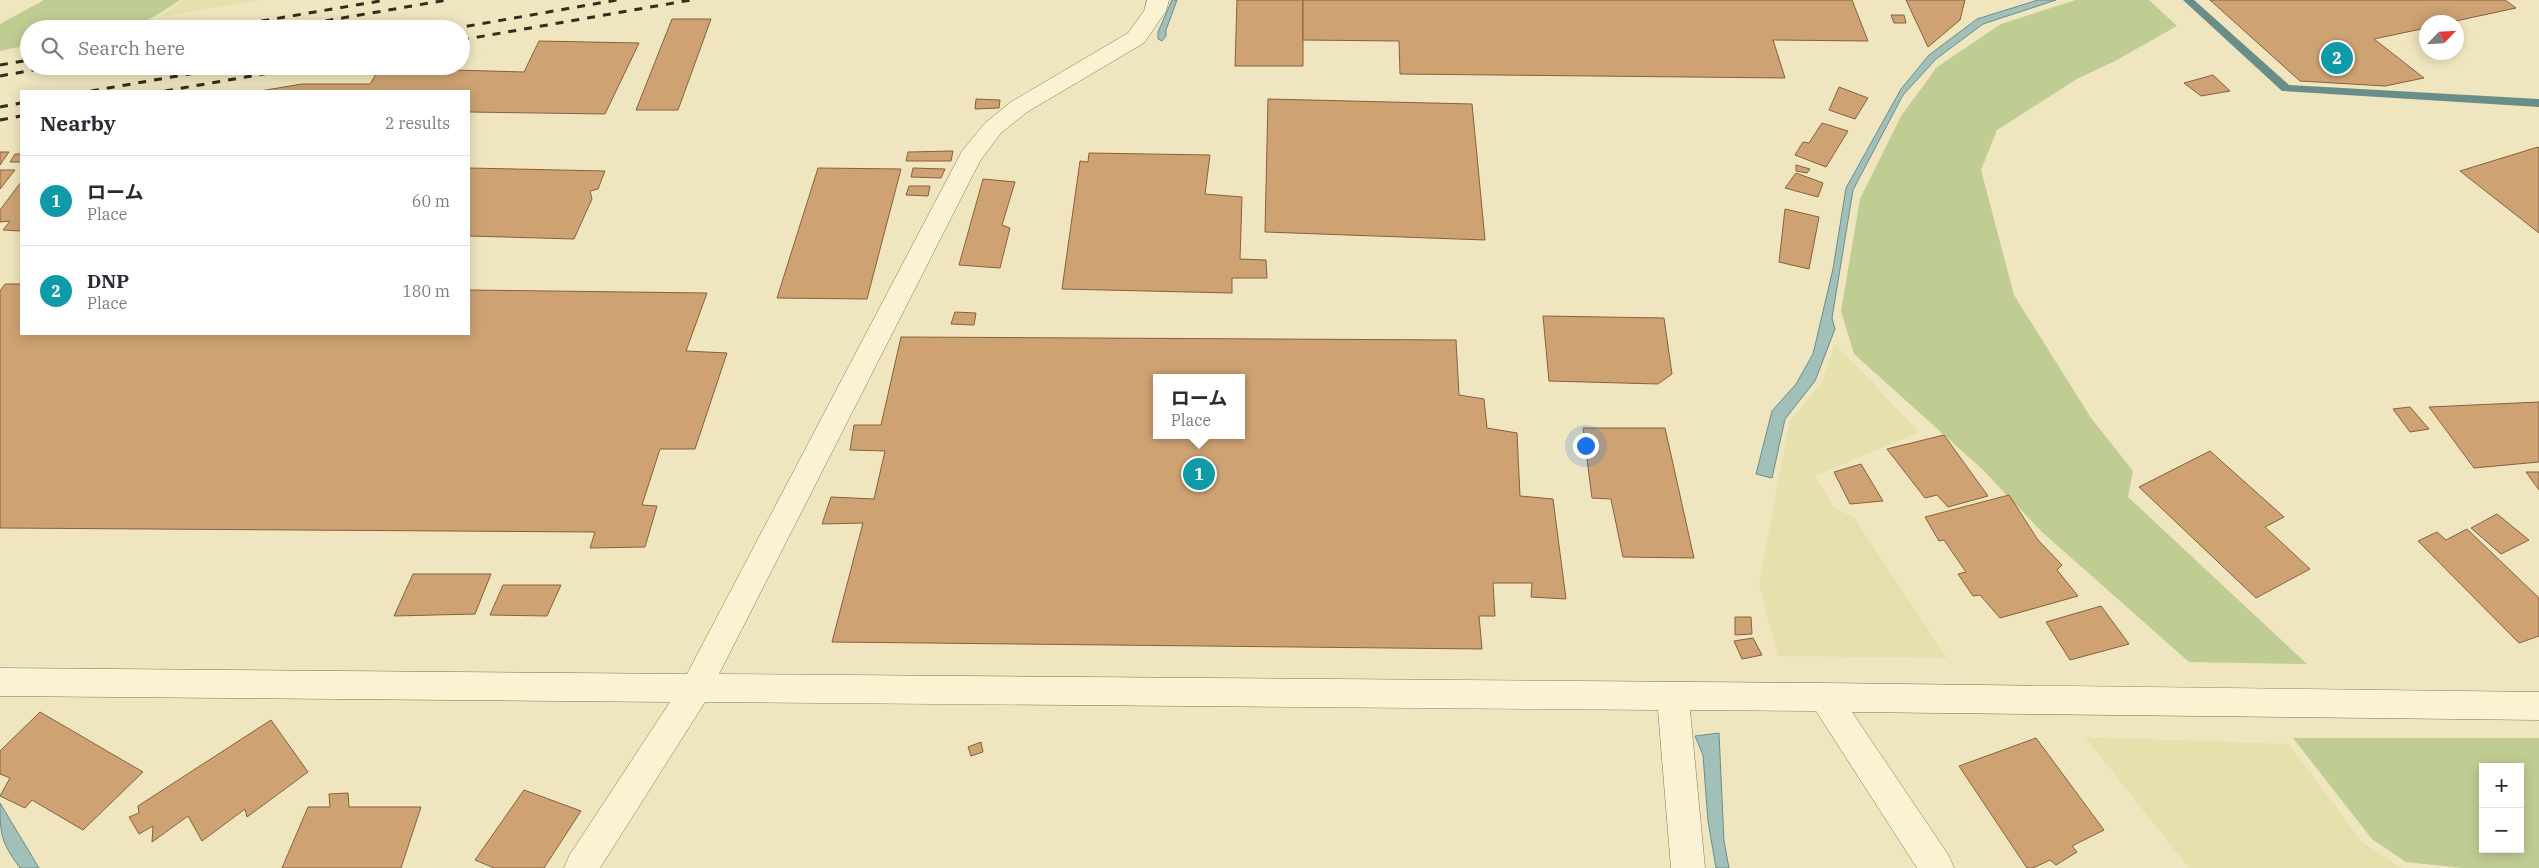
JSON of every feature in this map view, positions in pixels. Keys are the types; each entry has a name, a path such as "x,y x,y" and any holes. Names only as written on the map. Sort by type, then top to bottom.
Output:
{"street":[{"path":"581,868 695,690 970,157 993,128 1019,107 1136,38 1154,11 1158,0"},
{"path":"0,682 695,690 1824,697 2539,706"},
{"path":"1673,696 1688,868"},
{"path":"1824,697 1937,868"}],"shaded area":[{"path":"184,0 260,0 160,17"},
{"path":"1835,344 1919,432 1815,476 1835,509 1853,516 1947,658 1778,656 1759,585 1790,421 1822,383"},
{"path":"2085,737 2289,744 2362,842 2402,868 2189,868"}],"green space":[{"path":"44,0 180,0 147,20 20,20 20,47 0,51 0,24"},
{"path":"2076,0 2149,0 2177,26 2115,61 2077,79 1997,130 1981,170 2014,295 2091,418 2133,471 2128,497 2307,664 2189,662 2042,532 1982,469 1854,354 1841,311 1860,199 1901,116 1937,67 2001,24"},
{"path":"2293,738 2539,738 2539,868 2462,868 2406,862 2372,839"}],"water":[{"path":"1172,0 1177,0 1166,30 1166,36 1162,41 1158,39 1158,32"},
{"path":"2038,0 2056,0 1983,24 1936,59 1903,95 1853,190 1832,318 1835,329 1815,381 1785,419 1772,478 1756,474 1772,411 1796,384 1813,354 1833,269 1846,188 1901,89 1929,55 1977,19"},
{"path":"1719,733 1724,841 1729,868 1716,868 1708,821 1703,755 1695,736"},
{"path":"0,803 39,868 20,868 9,851 1,831"}],"building":[{"path":"1237,0 1303,0 1303,66 1235,66"},
{"path":"1303,0 1852,0 1868,41 1773,40 1785,78 1400,74 1399,41 1303,40"},
{"path":"1906,0 1965,0 1960,20 1928,47"},
{"path":"2210,0 2505,0 2516,8 2464,19 2464,15 2419,15 2419,29 2374,39 2424,78 2385,86 2300,81"},
{"path":"1891,15 1904,15 1906,23 1894,23"},
{"path":"672,19 711,19 678,110 636,110"},
{"path":"539,41 639,43 605,114 470,112 470,90 266,90 302,84 370,84 376,75 470,75 470,70 524,72"},
{"path":"2213,75 2230,91 2201,96 2184,83"},
{"path":"1839,87 1868,98 1855,119 1829,110"},
{"path":"976,99 1000,100 999,108 975,109"},
{"path":"1268,99 1472,104 1485,240 1265,232"},
{"path":"1822,123 1848,131 1826,167 1795,155 1803,142 1809,143"},
{"path":"2539,148 2539,233 2460,171"},
{"path":"953,151 951,161 906,161 908,152"},
{"path":"0,152 9,152 0,165"},
{"path":"1089,153 1210,155 1205,194 1242,197 1240,259 1266,260 1267,278 1232,278 1232,293 1062,289 1080,161 1088,162"},
{"path":"15,154 20,154 20,162 10,162"},
{"path":"1796,165 1810,169 1807,173 1796,171"},
{"path":"470,168 605,171 598,189 590,191 592,199 574,239 470,236"},
{"path":"818,168 901,169 867,299 777,298"},
{"path":"913,168 945,169 941,178 911,177"},
{"path":"0,170 15,170 0,189"},
{"path":"1796,173 1823,183 1818,197 1785,188"},
{"path":"983,179 1015,182 1002,225 1010,228 1000,268 959,265"},
{"path":"20,183 20,231 3,230 10,221 0,222 0,210"},
{"path":"909,186 930,186 928,196 906,195"},
{"path":"1785,209 1819,217 1809,269 1779,262"},
{"path":"5,284 20,284 20,335 470,335 470,290 707,293 686,351 727,353 695,449 660,449 642,505 657,506 645,547 590,548 595,532 0,528 0,291"},
{"path":"955,312 976,313 974,325 951,324"},
{"path":"1543,316 1664,318 1672,374 1658,384 1549,381"},
{"path":"901,337 1456,340 1459,395 1484,399 1487,428 1517,433 1520,496 1553,499 1566,599 1531,597 1532,583 1493,583 1495,616 1479,616 1482,649 832,642 863,523 822,524 831,497 874,499 885,451 850,450 854,425 881,425"},
{"path":"2539,402 2539,462 2474,468 2429,407"},
{"path":"2410,407 2429,429 2410,432 2393,409"},
{"path":"1583,428 1665,428 1694,558 1623,557 1611,499 1592,498"},
{"path":"1944,435 1988,496 1948,507 1937,495 1925,498 1887,449"},
{"path":"2210,451 2284,517 2265,527 2310,569 2256,598 2139,487"},
{"path":"1861,464 1883,501 1850,504 1834,472"},
{"path":"2526,472 2539,472 2539,490"},
{"path":"2009,495 2038,540 2062,565 2057,570 2078,596 2000,618 1980,595 1973,596 1958,574 1966,572 1944,540 1939,541 1925,517"},
{"path":"2497,514 2529,540 2501,554 2471,528"},
{"path":"2467,529 2539,598 2539,636 2519,643 2418,541 2437,532 2446,540"},
{"path":"413,574 491,574 475,614 394,616"},
{"path":"503,585 561,585 547,616 490,615"},
{"path":"2101,606 2129,644 2070,660 2046,622"},
{"path":"1735,617 1751,617 1752,634 1735,635"},
{"path":"1753,638 1762,655 1742,659 1734,641"},
{"path":"40,712 143,772 83,830 32,800 25,808 0,796 10,778 0,774 0,751"},
{"path":"271,720 308,772 247,817 245,809 202,841 188,816 152,842 153,826 139,834 129,817 139,813 138,806"},
{"path":"2036,738 2104,830 2072,846 2077,852 2056,865 2050,860 2033,868 2027,868 1959,766"},
{"path":"981,742 983,752 971,756 968,747"},
{"path":"524,790 581,811 544,868 494,868 475,860"},
{"path":"348,793 349,807 421,807 401,868 282,868 308,807 330,807 329,794"}],"waterway":[{"path":"2188,0 2286,88 2539,103"}],"railway":[{"path":"267,20 386,0"},
{"path":"330,20 447,0"},
{"path":"470,26 617,0"},
{"path":"470,38 691,0"},
{"path":"0,65 20,62"},
{"path":"0,76 20,72"},
{"path":"97,90 183,75"},
{"path":"171,90 257,75"},
{"path":"0,107 20,103"},
{"path":"0,120 20,116"}],"place":[{"name":"DNP","path":"2337,58"},
{"name":"ローム","path":"1199,474"}]}
